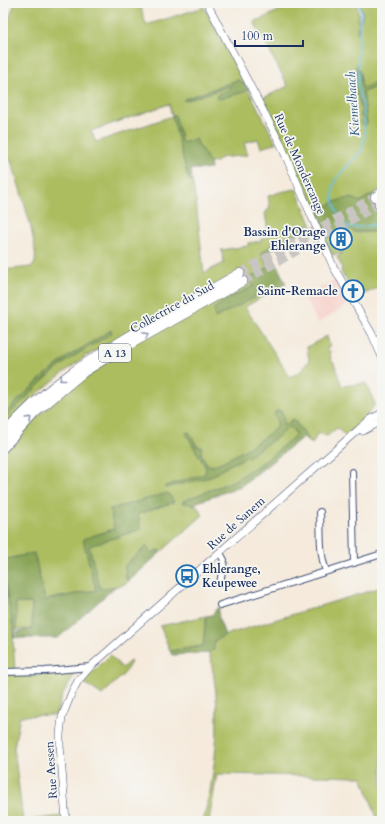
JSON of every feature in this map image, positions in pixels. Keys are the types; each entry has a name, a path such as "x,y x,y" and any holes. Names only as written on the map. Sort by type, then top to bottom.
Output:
{"highway":[{"name":"Collectrice du Sud","path":"3,435 36,401 66,376 90,359 241,277 84,372 36,412 3,448"}],"main road":[{"name":"Rue de Mondercange","path":"207,3 281,145 333,266 372,334 382,357"},
{"name":"Rue de Sanem","path":"62,717 78,681 90,667 371,419 382,413"},
{"name":"Rue de Sanem","path":"343,444 365,429 382,421"},
{"name":"Rue Aessen","path":"62,717 60,745 66,821"}],"street":[{"path":"352,472 354,562"},
{"path":"320,512 321,553 322,562 326,571"},
{"path":"220,553 224,560 220,584"},
{"path":"220,605 226,600 282,587 326,571 382,554"},
{"path":"3,672 44,671 90,667"}],"shaded area":[{"path":"335,280 349,304 318,323 304,297"}],"green space":[{"path":"15,3 158,3 141,8 146,25 204,7 246,85 237,80 184,101 231,86 229,90 218,94 248,89 276,143 261,148 258,139 244,143 248,155 220,158 216,162 210,163 195,139 182,143 175,115 173,116 189,180 192,180 196,201 204,273 224,263 221,250 248,246 248,243 261,241 261,239 269,237 265,213 270,209 268,196 296,189 312,226 310,227 307,224 261,253 269,267 250,278 255,285 228,299 215,317 271,288 274,290 245,307 290,377 301,371 309,360 307,347 327,336 330,347 327,348 327,351 330,351 331,361 334,363 342,386 366,383 375,404 359,427 345,436 337,428 327,436 318,433 312,444 294,420 291,420 286,425 277,419 278,427 270,433 238,454 212,466 207,464 189,432 186,433 206,468 205,474 165,487 210,477 231,464 249,456 276,438 289,427 292,428 296,435 265,461 233,481 183,501 183,503 192,504 193,506 196,505 203,515 161,552 158,550 151,554 147,546 125,565 126,579 130,580 123,585 100,590 89,546 141,529 138,514 174,502 168,493 114,529 83,539 96,590 45,600 34,553 3,560 3,455 21,432 74,385 94,371 134,328 87,356 86,354 84,358 52,382 32,400 3,429 3,420 46,378 68,360 111,331 66,358 44,376 3,415 3,270 30,267 34,265 35,246 14,169 10,159 3,152 3,34","holes":["169,104 172,116 96,142 91,131"]},
{"path":"289,3 356,3 359,14 357,33 363,14 360,3 382,3 382,80 362,88 357,65 354,87 360,104 362,124 367,123 363,92 382,84 382,189 359,202 350,198 327,206 326,202 316,218 311,205 313,204 304,181 301,183 284,144 261,99 288,86 254,22 288,8 290,5"},
{"path":"357,64 362,88 382,80 382,84 363,92 367,123 365,126 362,124 360,104 354,87"},
{"path":"238,80 246,85 248,89 244,92 219,99 216,98 218,94 229,90 231,86 184,101 184,99"},
{"path":"175,115 182,143 195,139 210,163 211,169 190,170 192,180 189,181 172,116"},
{"path":"373,194 382,210 382,229 376,232 354,232 350,229 345,235 338,232 325,239 316,218 321,212 318,210 318,207 326,202 327,206 339,200 348,198 359,202"},
{"path":"307,224 310,227 270,251 286,284 274,290 271,289 215,318 214,308 254,286 251,283 250,278 269,267 261,253"},
{"path":"350,229 354,232 376,232 382,229 382,292 380,287 359,296 353,281 348,283 341,271 342,267 337,257 343,253 332,255 325,239 338,232"},
{"path":"111,330 112,333 68,360 46,378 3,420 3,415 44,376 66,358"},
{"path":"276,411 281,411 284,417 283,424 286,425 294,420 312,444 303,437 241,486 195,503 196,505 193,506 192,504 183,503 183,501 233,481 265,461 296,435 292,428 289,427 276,438 249,456 231,464 210,477 165,488 165,486 205,474 206,468 186,433 189,432 197,446 202,447 201,454 207,464 212,466 246,449 277,427 277,419 274,415"},
{"path":"168,493 174,502 138,514 141,529 89,546 100,589 116,586 58,638 18,638 18,632 32,629 32,603 16,603 16,638 14,638 4,580 3,560 34,553 45,600 96,590 83,539 114,529 110,509"},
{"path":"147,546 151,554 158,550 161,552 130,580 126,579 125,565"},
{"path":"3,572 12,619 15,671 28,676 77,670 62,696 56,715 20,716 14,748 23,821 3,821"},
{"path":"382,587 382,821 378,821 362,777 217,774 209,821 203,821 215,759 217,716 216,695 209,653 212,650 214,641 225,635"},
{"path":"15,603 32,603 32,629 16,630"},
{"path":"219,607 219,619 225,635 214,641 214,650 209,653 172,655 170,651 203,646 206,616 212,615"},
{"path":"206,616 203,646 170,651 160,626"},
{"path":"110,655 122,668 130,661 131,662 124,674 102,695 83,682"},
{"path":"61,816 61,821 23,821"}],"waterway":[{"name":"Kiemelbaach","path":"358,3 361,11 358,47 358,89 363,106 365,134 362,150 336,179 333,188 333,199 336,210 342,221 349,227 363,227 382,223"},
{"path":"347,234 348,228"}],"tunnel":[{"path":"240,273 375,197"},
{"path":"243,281 379,204"}],"place":[{"name":"Bassin d'Orage Ehlerange","path":"341,239"},
{"name":"Saint-Remacle","path":"353,291"},
{"name":"Ehlerange, Keupewee","path":"187,576"}]}
